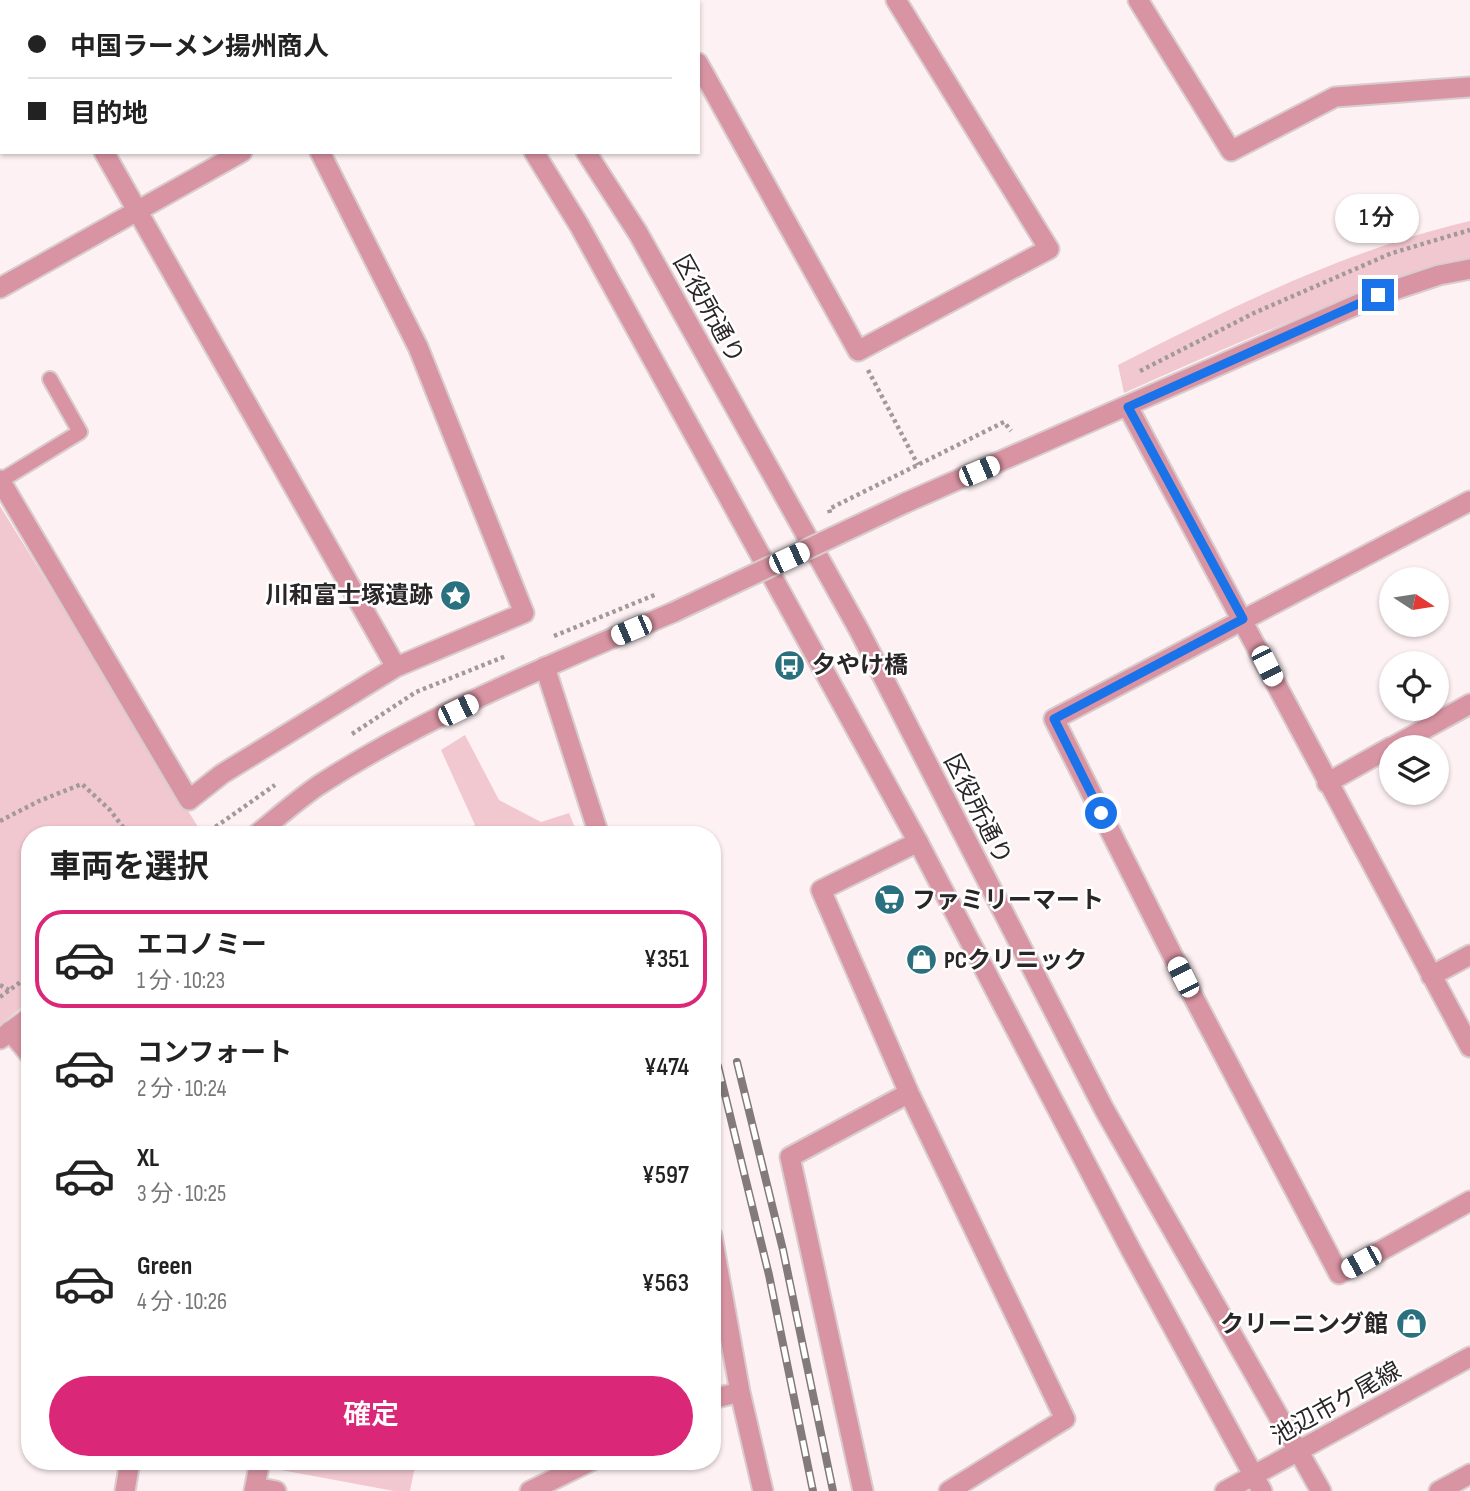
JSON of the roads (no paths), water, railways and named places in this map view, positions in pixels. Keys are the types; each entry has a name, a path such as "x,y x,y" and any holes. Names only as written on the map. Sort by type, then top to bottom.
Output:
{"street":[{"path":"700,66 858,351 1049,248 896,0"},
{"path":"1138,0 1231,151 1335,97 1470,87"},
{"path":"105,154 396,667"},
{"path":"0,288 238,154"},
{"path":"0,480 189,800 222,774 396,667 524,613 418,347 321,154"},
{"path":"535,154 579,225 918,842 1131,1250 1258,1483"},
{"name":"区役所通り","path":"587,154 639,233 859,630 1104,1109 1321,1491"},
{"path":"267,826 318,786 393,742 545,667 674,611 905,503 1378,295 1439,275 1470,269"},
{"path":"1128,407 1470,1047"},
{"path":"1470,501 1054,719 1195,1000 1339,1274 1470,1201"},
{"path":"545,667 596,826"},
{"path":"1413,735 1470,704"},
{"path":"1327,783 1379,754"},
{"path":"918,842 821,890 909,1093 1065,1419 949,1491"},
{"path":"1431,976 1470,955"},
{"path":"21,1023 5,1035 21,1048"},
{"path":"863,1491 790,1157 909,1093"},
{"path":"721,1286 740,1392 763,1491"},
{"name":"池辺市ケ尾線","path":"1225,1491 1258,1483 1300,1451 1470,1357"},
{"path":"721,1397 740,1392"},
{"path":"125,1491 128,1470"},
{"path":"258,1470 255,1489 276,1491"},
{"path":"530,1491 573,1470"},
{"path":"1439,1491 1470,1474"}],"lane":[{"path":"0,480 80,432 50,379"}],"railway":[{"path":"737,1062 783,1250 833,1491"},
{"path":"721,1078 769,1275 813,1491"}],"place":[{"name":"川和富士塚遺跡","path":"456,595"},
{"name":"夕やけ橋","path":"789,665"},
{"name":"ファミリーマート","path":"889,900"},
{"name":"PCクリニック","path":"921,960"},
{"name":"クリーニング館","path":"1411,1324"}]}
